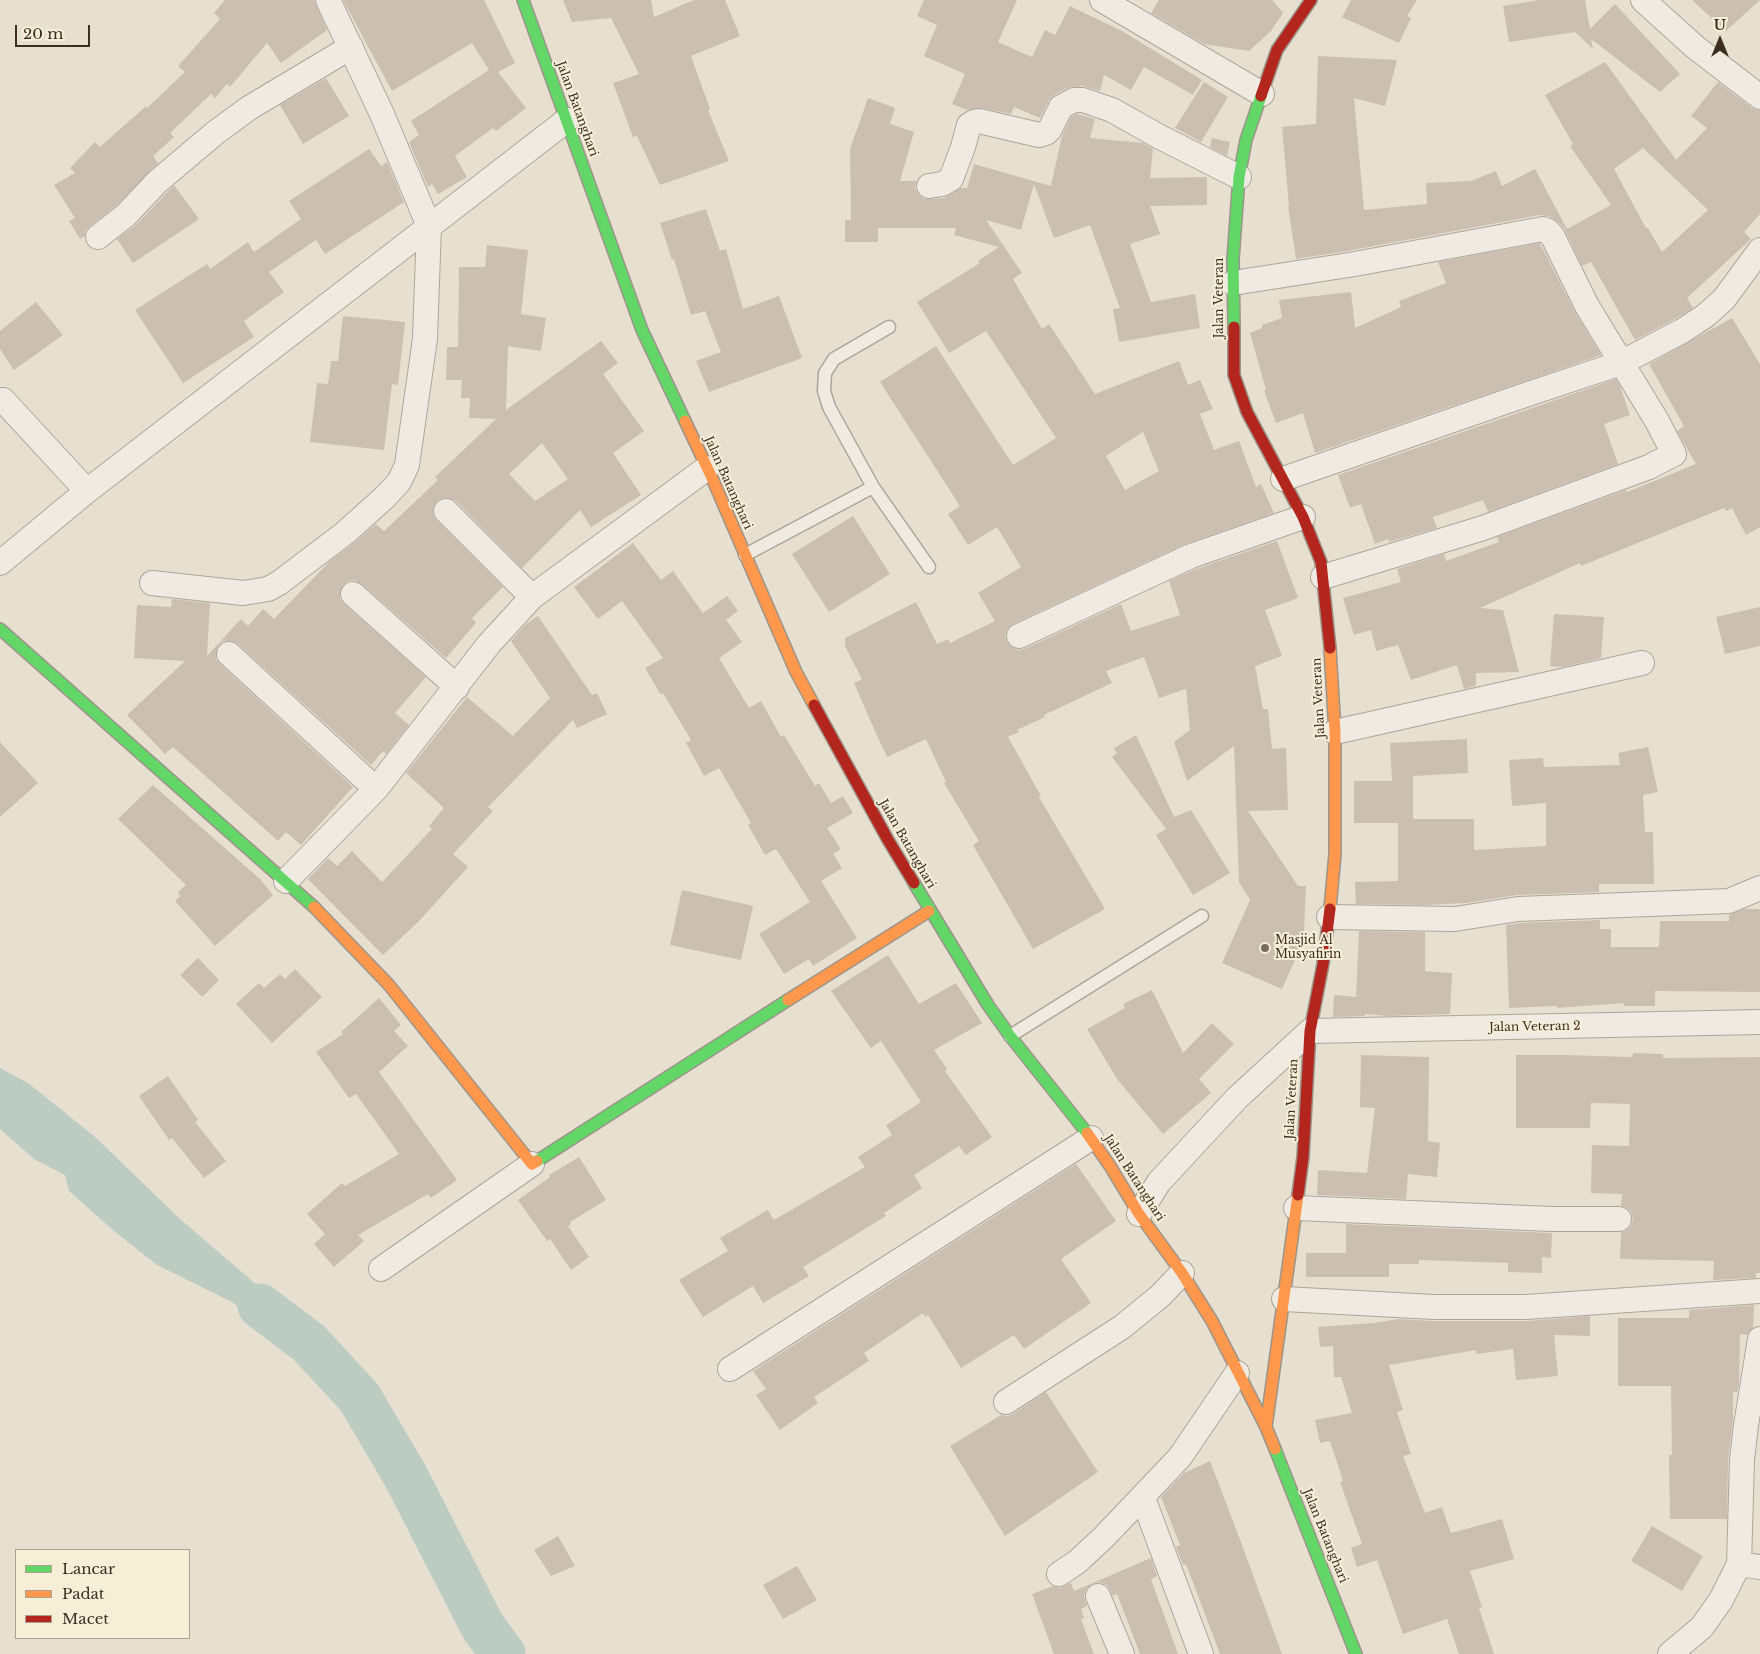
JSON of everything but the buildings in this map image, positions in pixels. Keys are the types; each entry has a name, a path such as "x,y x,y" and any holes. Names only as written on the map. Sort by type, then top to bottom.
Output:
{"street":[{"path":"152,582 243,593 268,589 345,532 399,482 407,465 425,339 429,226 381,112 328,0"},
{"name":"Jalan Batanghari","path":"523,0 642,330 707,468 796,672 888,840 929,911 988,1005 1010,1036 1091,1138 1140,1214 1182,1273 1212,1322 1266,1427 1356,1654"},
{"path":"1102,0 1262,94"},
{"name":"Jalan Veteran","path":"1266,1427 1303,1157 1310,1031 1323,964 1329,917 1335,854 1335,732 1329,628 1321,562 1304,517 1247,412 1234,376 1233,283 1239,177 1246,140 1277,50 1312,0"},
{"path":"1644,0 1695,47 1760,95"},
{"path":"98,237 126,215 164,176 215,133 242,113 351,47"},
{"path":"928,186 942,184 951,179 969,125 974,122 979,121 1039,135 1046,133 1050,129 1061,107 1074,100 1083,100 1112,110 1239,177"},
{"path":"0,563 87,491 567,120"},
{"path":"1233,283 1355,264 1543,229 1548,231 1553,237 1587,306 1657,420 1674,454 1641,470 1483,528 1323,577"},
{"path":"1283,479 1621,363 1682,331 1705,316 1724,299 1760,250"},
{"path":"3,400 87,491"},
{"path":"286,881 376,789 488,644 532,597 707,468"},
{"path":"446,511 532,597"},
{"path":"1019,636 1190,556 1304,517"},
{"path":"353,594 456,687"},
{"path":"0,629 309,902 389,985 532,1164"},
{"path":"229,654 376,789"},
{"path":"1335,732 1642,663"},
{"path":"1329,917 1455,919 1518,909 1729,901 1760,888"},
{"path":"381,1269 532,1164 929,911"},
{"name":"Jalan Veteran 2","path":"1310,1031 1760,1022"},
{"path":"1140,1214 1159,1182 1237,1098 1310,1031"},
{"path":"730,1369 1091,1138"},
{"path":"1296,1208 1551,1219 1618,1219"},
{"path":"1006,1402 1133,1319 1160,1296 1182,1273"},
{"path":"1284,1299 1434,1307 1526,1307 1760,1291"},
{"path":"1670,1654 1702,1627 1749,1565 1744,1443 1760,1339"},
{"path":"1059,1574 1077,1562 1103,1538 1180,1458 1237,1373"},
{"path":"1143,1498 1200,1654"},
{"path":"1098,1596 1122,1654"}],"lane":[{"path":"889,327 834,359 825,373 824,391 829,407 873,488 929,567"},
{"path":"746,555 873,488"},
{"path":"1010,1036 1202,916"}],"shaded area":[{"path":"0,1068 28,1083 94,1136 180,1219 307,1328 309,1343 286,1346 263,1325 232,1302 157,1265 114,1231 69,1191 65,1175 34,1159 0,1129"}],"waterway":[{"path":"260,1306 309,1343 359,1397 405,1475 483,1627 503,1654"}],"traffic: fast":[{"path":"523,0 642,330 685,421"},
{"path":"1234,327 1233,259 1239,177 1246,140 1261,96"},
{"path":"0,629 314,907"},
{"path":"914,883 988,1005 1010,1036 1087,1133"},
{"path":"537,1161 788,1000"},
{"path":"1275,1449 1356,1654"}],"traffic: slow":[{"path":"685,421 712,478 796,672 814,705"},
{"path":"1330,648 1335,732 1335,854 1330,909"},
{"path":"314,907 389,985 532,1164 537,1161"},
{"path":"788,1000 929,911"},
{"path":"1087,1133 1110,1166 1139,1214 1182,1273 1212,1321 1266,1427 1275,1449"},
{"path":"1266,1427 1298,1195"}],"traffic: jam":[{"path":"1261,96 1277,50 1311,0"},
{"path":"1234,327 1234,375 1247,412 1303,517 1321,562 1330,648"},
{"path":"814,705 888,840 914,883"},
{"path":"1298,1195 1303,1157 1310,1031 1323,964 1330,909"}],"place":[{"name":"Masjid Al Musyafirin","path":"1265,948"}]}
